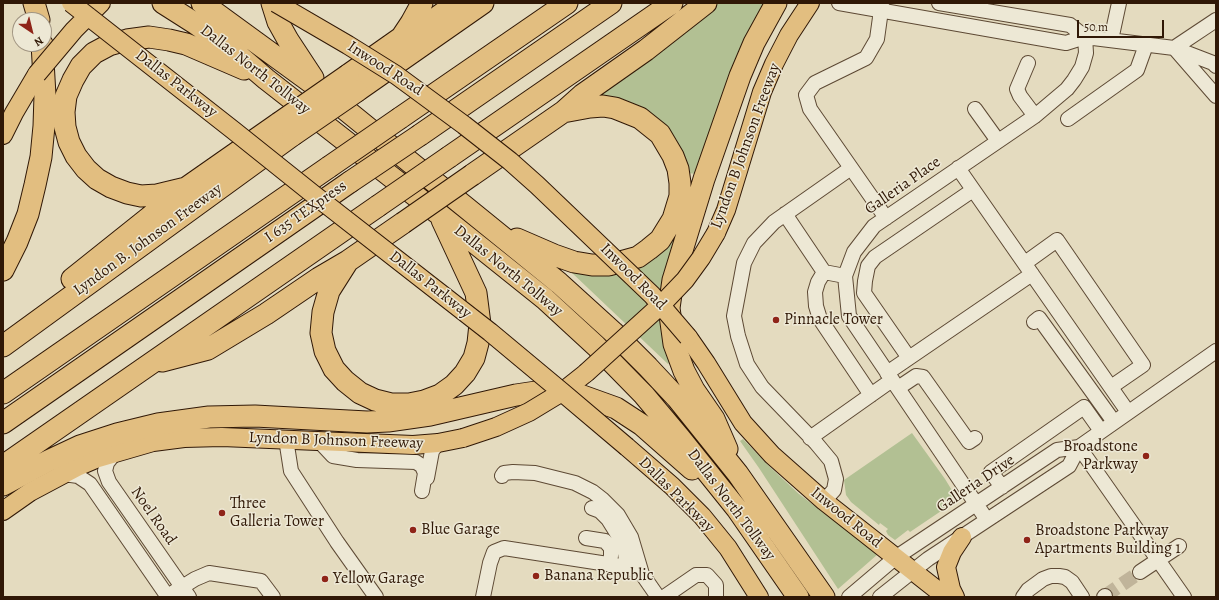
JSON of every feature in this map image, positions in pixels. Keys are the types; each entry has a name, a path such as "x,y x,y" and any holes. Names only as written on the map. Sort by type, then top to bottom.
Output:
{"highway":[{"name":"Dallas North Tollway","path":"162,3 196,24 231,49 266,79 545,299 596,346 644,395 737,509 798,597"},
{"name":"Dallas North Tollway","path":"202,3 320,89 559,283 613,332 677,398 738,474 820,591"},
{"path":"272,3 278,22 288,40 320,89"},
{"path":"353,83 402,37 422,3"},
{"path":"402,37 433,20 457,3"},
{"path":"3,335 186,188 286,129 353,83 483,3"},
{"name":"I 635 TEXpress","path":"3,393 567,3"},
{"name":"I 635 TEXpress","path":"3,423 611,3"},
{"path":"3,466 672,3"},
{"path":"150,364 208,349 266,314 319,278 348,261 563,112 582,95 646,50 706,3"},
{"path":"738,474 714,419 694,390 684,371 674,344 669,308 673,280 704,179 740,76 754,43 776,3"},
{"path":"186,188 141,196 111,187 97,179 86,169 76,156 69,142 65,126 64,112 66,96 81,66 94,53 109,44 149,37 186,44 266,79"},
{"path":"3,270 17,242 28,214 41,157 45,96 42,52"},
{"path":"491,228 554,255 574,262 592,265 609,265 638,257 660,240 668,229 673,219 680,196 680,183 678,169 673,156 660,134 640,118 616,108 603,106 563,112"},
{"name":"Lyndon B. Johnson Freeway","path":"3,346 286,129"},
{"path":"348,261 329,291 323,312 321,333 325,351 334,368 345,381 360,393 375,400 391,404 409,404 424,401 440,395 454,385 465,373 474,358 478,343 480,324 476,293 440,215"},
{"path":"3,485 80,446 138,428 183,420 209,417 255,416 388,422 430,415 516,395 536,392 561,392 577,394 596,400 616,408 630,417 656,436 737,509"}],"main road":[{"name":"Dallas Parkway","path":"72,3 490,332 627,447 672,486 702,516 728,548 759,597"},
{"path":"3,135 37,74 74,30 101,3"},
{"name":"Inwood Road","path":"276,3 396,75 464,125 537,185 662,304 692,343 743,423 761,444 783,466 824,501 946,597"},
{"name":"Lyndon B Johnson Freeway","path":"3,510 30,492 98,458 153,442 184,438 222,437 413,445 438,443 463,438 503,424 529,412 562,392 586,373 662,304 685,280 701,258 716,233 726,210 765,85 789,35 810,3"},
{"path":"955,597 951,589 946,567 952,552 962,536"}],"street":[{"path":"839,3 881,7 1066,43 1084,37 1174,48 1213,63 1216,66"},
{"path":"939,3 1070,25 1084,37"},
{"path":"1112,40 1119,3"},
{"path":"881,7 877,39 866,58 815,83 806,95 810,109 886,218"},
{"path":"1174,48 1216,20"},
{"name":"Galleria Place","path":"987,520 849,316 845,276 854,252 874,226 1035,116 1067,89 1082,67 1086,53 1084,37"},
{"path":"1068,119 1137,70 1146,45"},
{"path":"1174,48 1216,96"},
{"path":"1028,63 1017,89 1020,96 1035,116"},
{"path":"975,109 998,141"},
{"path":"824,501 834,490 836,479 831,461 762,387 747,364 738,336 734,316 744,263 754,243 774,222 851,168"},
{"path":"958,168 1128,412"},
{"path":"910,358 864,293 868,266 875,257 973,190"},
{"path":"785,214 824,272 845,276"},
{"path":"810,438 892,381 910,358 1028,268 1057,240 1143,365 1111,387"},
{"path":"824,272 818,282 815,292 816,306 820,319 871,395"},
{"path":"1034,322 1039,318 1114,422"},
{"name":"Galleria Drive","path":"880,597 912,571 962,536 1068,466 1079,447 1216,350"},
{"path":"892,381 916,376 923,377 969,442 975,438"},
{"path":"1002,487 991,472 1084,408 1101,431"},
{"path":"286,439 291,471 337,542 376,597"},
{"path":"318,440 333,456 358,460 416,462 422,466 425,473 423,492 432,451 438,443"},
{"path":"1079,447 1184,597"},
{"name":"Galleria Drive","path":"849,597 896,558 1057,450 1079,447"},
{"name":"Noel Road","path":"115,453 107,463 105,471 109,482 185,592"},
{"path":"502,476 504,473 513,472 535,473 575,483 591,499 615,530 625,553 627,567"},
{"path":"64,474 78,476 90,484 167,597 185,592 195,579 209,573 261,581 273,597"},
{"path":"591,499 602,499 618,515 631,537 642,574 658,597"},
{"path":"586,538 605,542 611,548 609,564"},
{"path":"1140,572 1179,546"},
{"path":"483,597 490,563 494,552 504,548 627,567 642,574"},
{"path":"664,597 696,576 702,575 707,575 716,585 716,597"},
{"path":"1023,597 1028,590 1051,576 1065,577 1072,582 1082,597"}],"green space":[{"path":"719,3 771,3 698,174 686,173 682,153 676,139 665,125 638,106 616,99 588,97 649,58"},
{"path":"673,234 680,234 672,360 668,364 570,271 602,272"},
{"path":"912,433 945,479 954,496 950,505 910,532 908,530 895,540 888,535 886,531 888,529 880,523 879,525 851,502 846,495 844,480"},
{"path":"743,439 799,494 878,554 838,589 740,441"}],"tunnel":[{"path":"1105,596 1140,572"}],"place":[{"name":"Pinnacle Tower","path":"776,320"},
{"name":"Broadstone Parkway","path":"1146,456"},
{"name":"Three Galleria Tower","path":"222,513"},
{"name":"Blue Garage","path":"413,530"},
{"name":"Broadstone Parkway Apartments Building 1","path":"1027,540"},
{"name":"Banana Republic","path":"536,576"},
{"name":"Yellow Garage","path":"325,579"}]}
